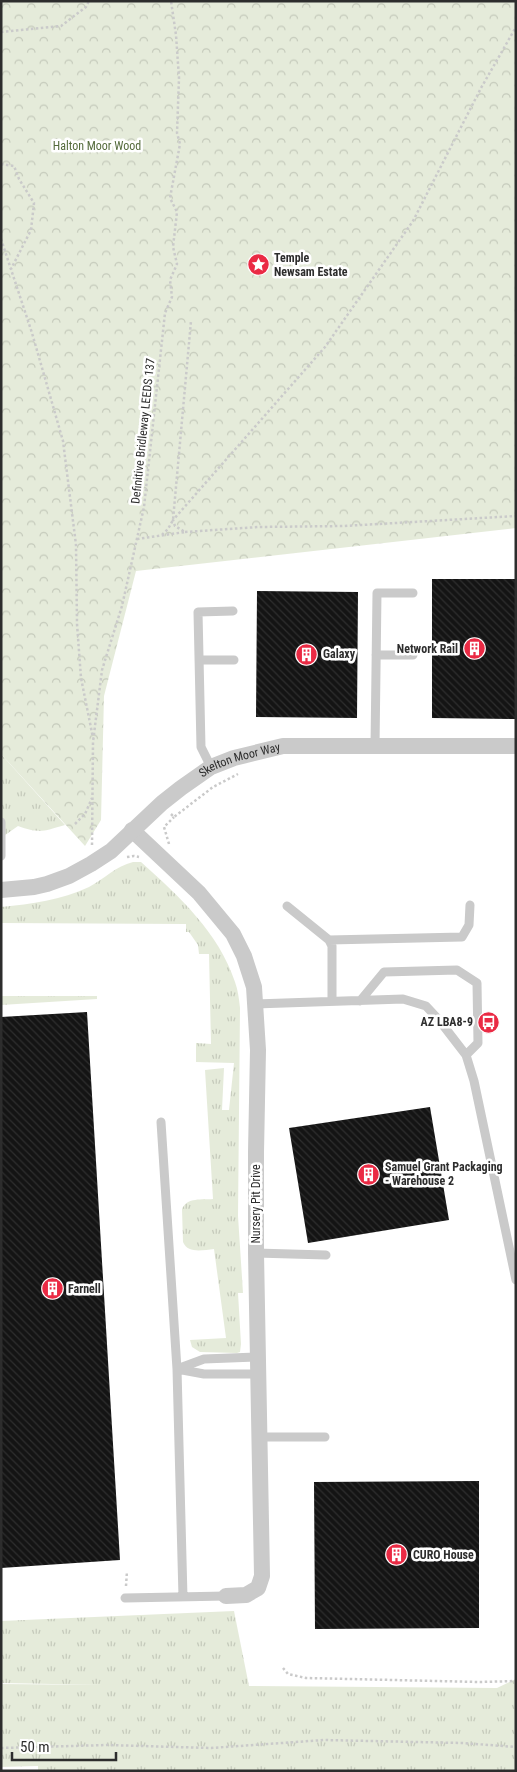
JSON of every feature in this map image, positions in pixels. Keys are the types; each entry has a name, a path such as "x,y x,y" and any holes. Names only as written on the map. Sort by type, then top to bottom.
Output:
{"street":[{"name":"Skelton Moor Way","path":"1,890 47,884 69,876 91,864 111,851 162,803 211,767 234,758 283,746 516,746"},
{"name":"Nursery Pit Drive","path":"132,830 199,893 233,934 244,956 254,988 258,1050 256,1253 262,1576 258,1588 246,1595 226,1596"}],"lane":[{"path":"375,746 377,593 413,593"},
{"path":"211,767 205,759 201,747 198,612 233,612"},
{"path":"376,656 413,655"},
{"path":"199,660 234,660"},
{"path":"1,822 1,856"},
{"path":"328,940 462,938 469,924 470,905"},
{"path":"287,906 328,940 332,946 332,1001"},
{"path":"360,1000 384,972 457,970 477,983 478,1043 466,1055"},
{"path":"255,1004 403,999 426,1006 466,1055 474,1082 516,1280"},
{"path":"161,1122 177,1369 183,1597"},
{"path":"256,1253 326,1255"},
{"path":"177,1369 204,1359 259,1356"},
{"path":"177,1369 204,1374 259,1374"},
{"path":"260,1438 325,1437"},
{"path":"125,1598 226,1596"}],"path":[{"path":"1,32 61,26 86,6 88,1"},
{"name":"Definitive Bridleway LEEDS 137","path":"91,864 93,742 102,670 122,606 144,508 165,313 172,297 170,280 177,264 173,247 177,212 170,198 180,144 177,133 179,78 171,1"},
{"path":"162,535 173,520 325,347 408,229 481,88 516,26"},
{"path":"1,164 14,166 19,179 34,203 31,230 11,269"},
{"path":"1,239 32,333 63,441 76,545 77,624 81,678 93,742"},
{"path":"185,532 175,526 173,520 191,321"},
{"path":"138,539 185,532 258,527 344,526 516,516"},
{"path":"162,803 174,817 213,786 241,772"},
{"path":"76,824 85,814 93,796"},
{"path":"125,1598 127,1571"},
{"path":"283,1668 288,1674 306,1678 480,1682 516,1681"},
{"path":"1,1748 107,1745 211,1748 324,1740 462,1743 516,1747"}],"green space":[{"name":"Temple Newsam Estate","path":"1,1 516,1 516,528 136,571 104,696 101,820 85,846 1,754"},
{"path":"1,754 65,825 42,831 18,826 1,838"},
{"path":"133,862 141,862 196,916 219,947 228,964 238,991 240,1008 238,1216 243,1293 238,1293 241,1344 240,1352 237,1353 200,1352 192,1347 190,1340 226,1338 214,1249 192,1250 185,1246 183,1242 182,1209 184,1205 195,1200 213,1199 205,1070 224,1068 222,1110 229,1110 234,1063 196,1062 196,1043 211,1044 209,954 199,954 198,945 189,932 186,932 186,924 1,923 1,907 35,903 68,895 89,887"},
{"path":"1,996 97,996 97,999 1,1005"},
{"path":"234,1611 249,1686 497,1688 516,1679 516,1771 38,1771 38,1766 1,1767 1,1684 104,1685 1,1683 1,1621"}],"building":[{"name":"Network Rail","path":"432,579 516,579 516,719 432,718"},
{"name":"Galaxy","path":"257,591 358,592 357,718 256,717"},
{"name":"Farnell","path":"87,1012 120,1560 1,1568 1,1017"},
{"name":"Samuel Grant Packaging - Warehouse 2","path":"430,1107 449,1220 308,1243 289,1128"},
{"name":"CURO House","path":"479,1481 479,1628 315,1629 314,1482"}],"place":[{"name":"Temple Newsam Estate","path":"258,265"},
{"name":"Network Rail","path":"474,649"},
{"name":"Galaxy","path":"307,654"},
{"name":"AZ LBA8-9","path":"489,1022"},
{"name":"Samuel Grant Packaging - Warehouse 2","path":"369,1174"},
{"name":"Farnell","path":"52,1289"},
{"name":"CURO House","path":"397,1555"}],"park label":[{"name":"Halton Moor Wood","path":"97,146"}]}
